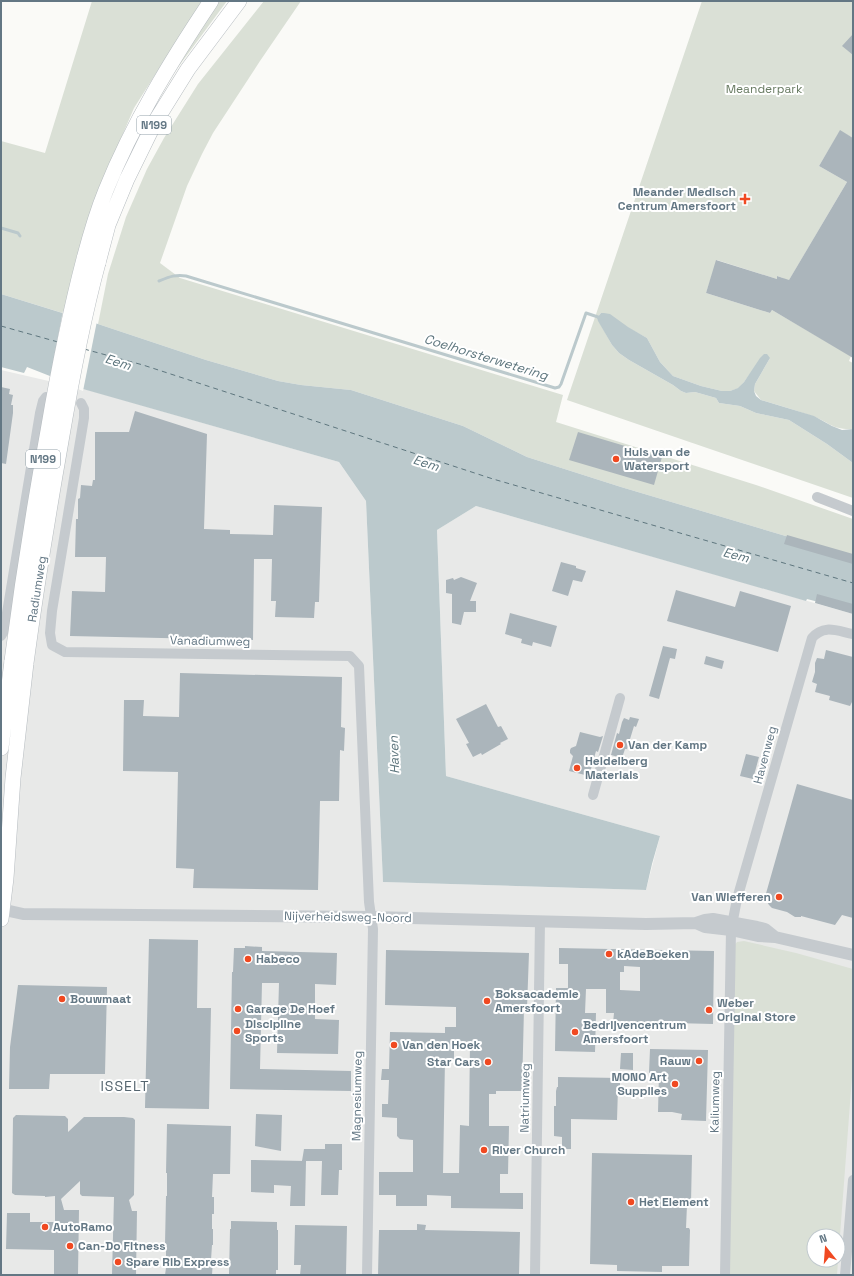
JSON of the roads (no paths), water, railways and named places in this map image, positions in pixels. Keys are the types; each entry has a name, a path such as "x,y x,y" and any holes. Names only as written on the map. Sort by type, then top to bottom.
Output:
{"main road":[{"name":"N199","path":"91,261 93,226 106,190 122,153 156,88 181,45 211,1"},
{"name":"N199","path":"91,261 108,225 124,185 155,122 188,69 239,1"},
{"name":"Radiumweg","path":"1,912 6,878 19,662 29,545 54,397 69,322 91,261"},
{"name":"Radiumweg","path":"1,748 19,662"}],"street":[{"path":"1,636 4,631 40,413 43,401 46,397"},
{"name":"Vanadiumweg","path":"81,403 84,409 84,418 52,611 50,633 52,645 65,652 350,656 359,666 369,902 371,917"},
{"path":"817,497 853,511"},
{"name":"Havenweg","path":"732,926 737,899 809,644 815,634 824,629 853,634"},
{"path":"593,795 620,698"},
{"name":"Nijverheidsweg-Noord","path":"1,912 23,914 371,917 646,924 696,923 713,919 732,926 765,929 775,936 853,955"},
{"name":"Magnesiumweg","path":"366,1275 373,929 371,917"},
{"name":"Natriumweg","path":"535,1275 540,921"},
{"name":"Kaliumweg","path":"725,1275 732,926"},
{"path":"845,1275 853,1180"}],"water":[{"path":"1,294 206,360 278,381 351,390 463,426 527,457 621,487 853,556 853,611 807,599 806,601 476,506 437,530 446,776 660,836 646,890 383,882 366,501 339,462 83,389 27,367 24,373 1,367"},
{"path":"601,313 610,314 647,338 660,362 673,376 701,386 722,391 730,391 738,388 744,382 760,358 764,354 767,354 770,358 755,384 754,391 756,396 761,400 814,416 842,430 853,429 853,463 827,444 789,420 756,413 740,406 719,403 716,398 695,392 686,393 681,391 619,353 612,345 598,321 597,318"}],"waterway":[{"name":"Coelhorsterwetering","path":"1,228 18,233 20,236"},
{"name":"Coelhorsterwetering","path":"159,281 169,277 182,275 186,276 555,388 559,387 561,384 586,313 601,319"}],"place":[{"name":"Meander Medisch Centrum Amersfoort","path":"745,199"},
{"name":"Huis van de Watersport","path":"616,459"},
{"name":"Van der Kamp","path":"620,745"},
{"name":"Heidelberg Materials","path":"577,768"},
{"name":"Van Wiefferen","path":"779,897"},
{"name":"kAdeBoeken","path":"609,954"},
{"name":"Habeco","path":"248,959"},
{"name":"Bouwmaat","path":"62,999"},
{"name":"Boksacademie Amersfoort","path":"487,1001"},
{"name":"Garage De Hoef","path":"238,1009"},
{"name":"Weber Original Store","path":"709,1010"},
{"name":"Discipline Sports","path":"237,1031"},
{"name":"Bedrijvencentrum Amersfoort","path":"575,1032"},
{"name":"Van den Hoek","path":"394,1045"},
{"name":"Rauw","path":"699,1061"},
{"name":"Star Cars","path":"488,1062"},
{"name":"MONO Art Supplies","path":"675,1084"},
{"name":"River Church","path":"484,1150"},
{"name":"Het Element","path":"631,1202"},
{"name":"AutoRamo","path":"45,1227"},
{"name":"Can-Do Fitness","path":"70,1246"},
{"name":"Spare Rib Express","path":"118,1262"}],"district":[{"name":"ISSELT","path":"125,1086"}],"park label":[{"name":"Meanderpark","path":"764,89"}],"water label":[{"name":"Eem","path":"118,362"},
{"name":"Eem","path":"426,463"},
{"name":"Eem","path":"736,555"},
{"name":"Haven","path":"394,755"}]}
